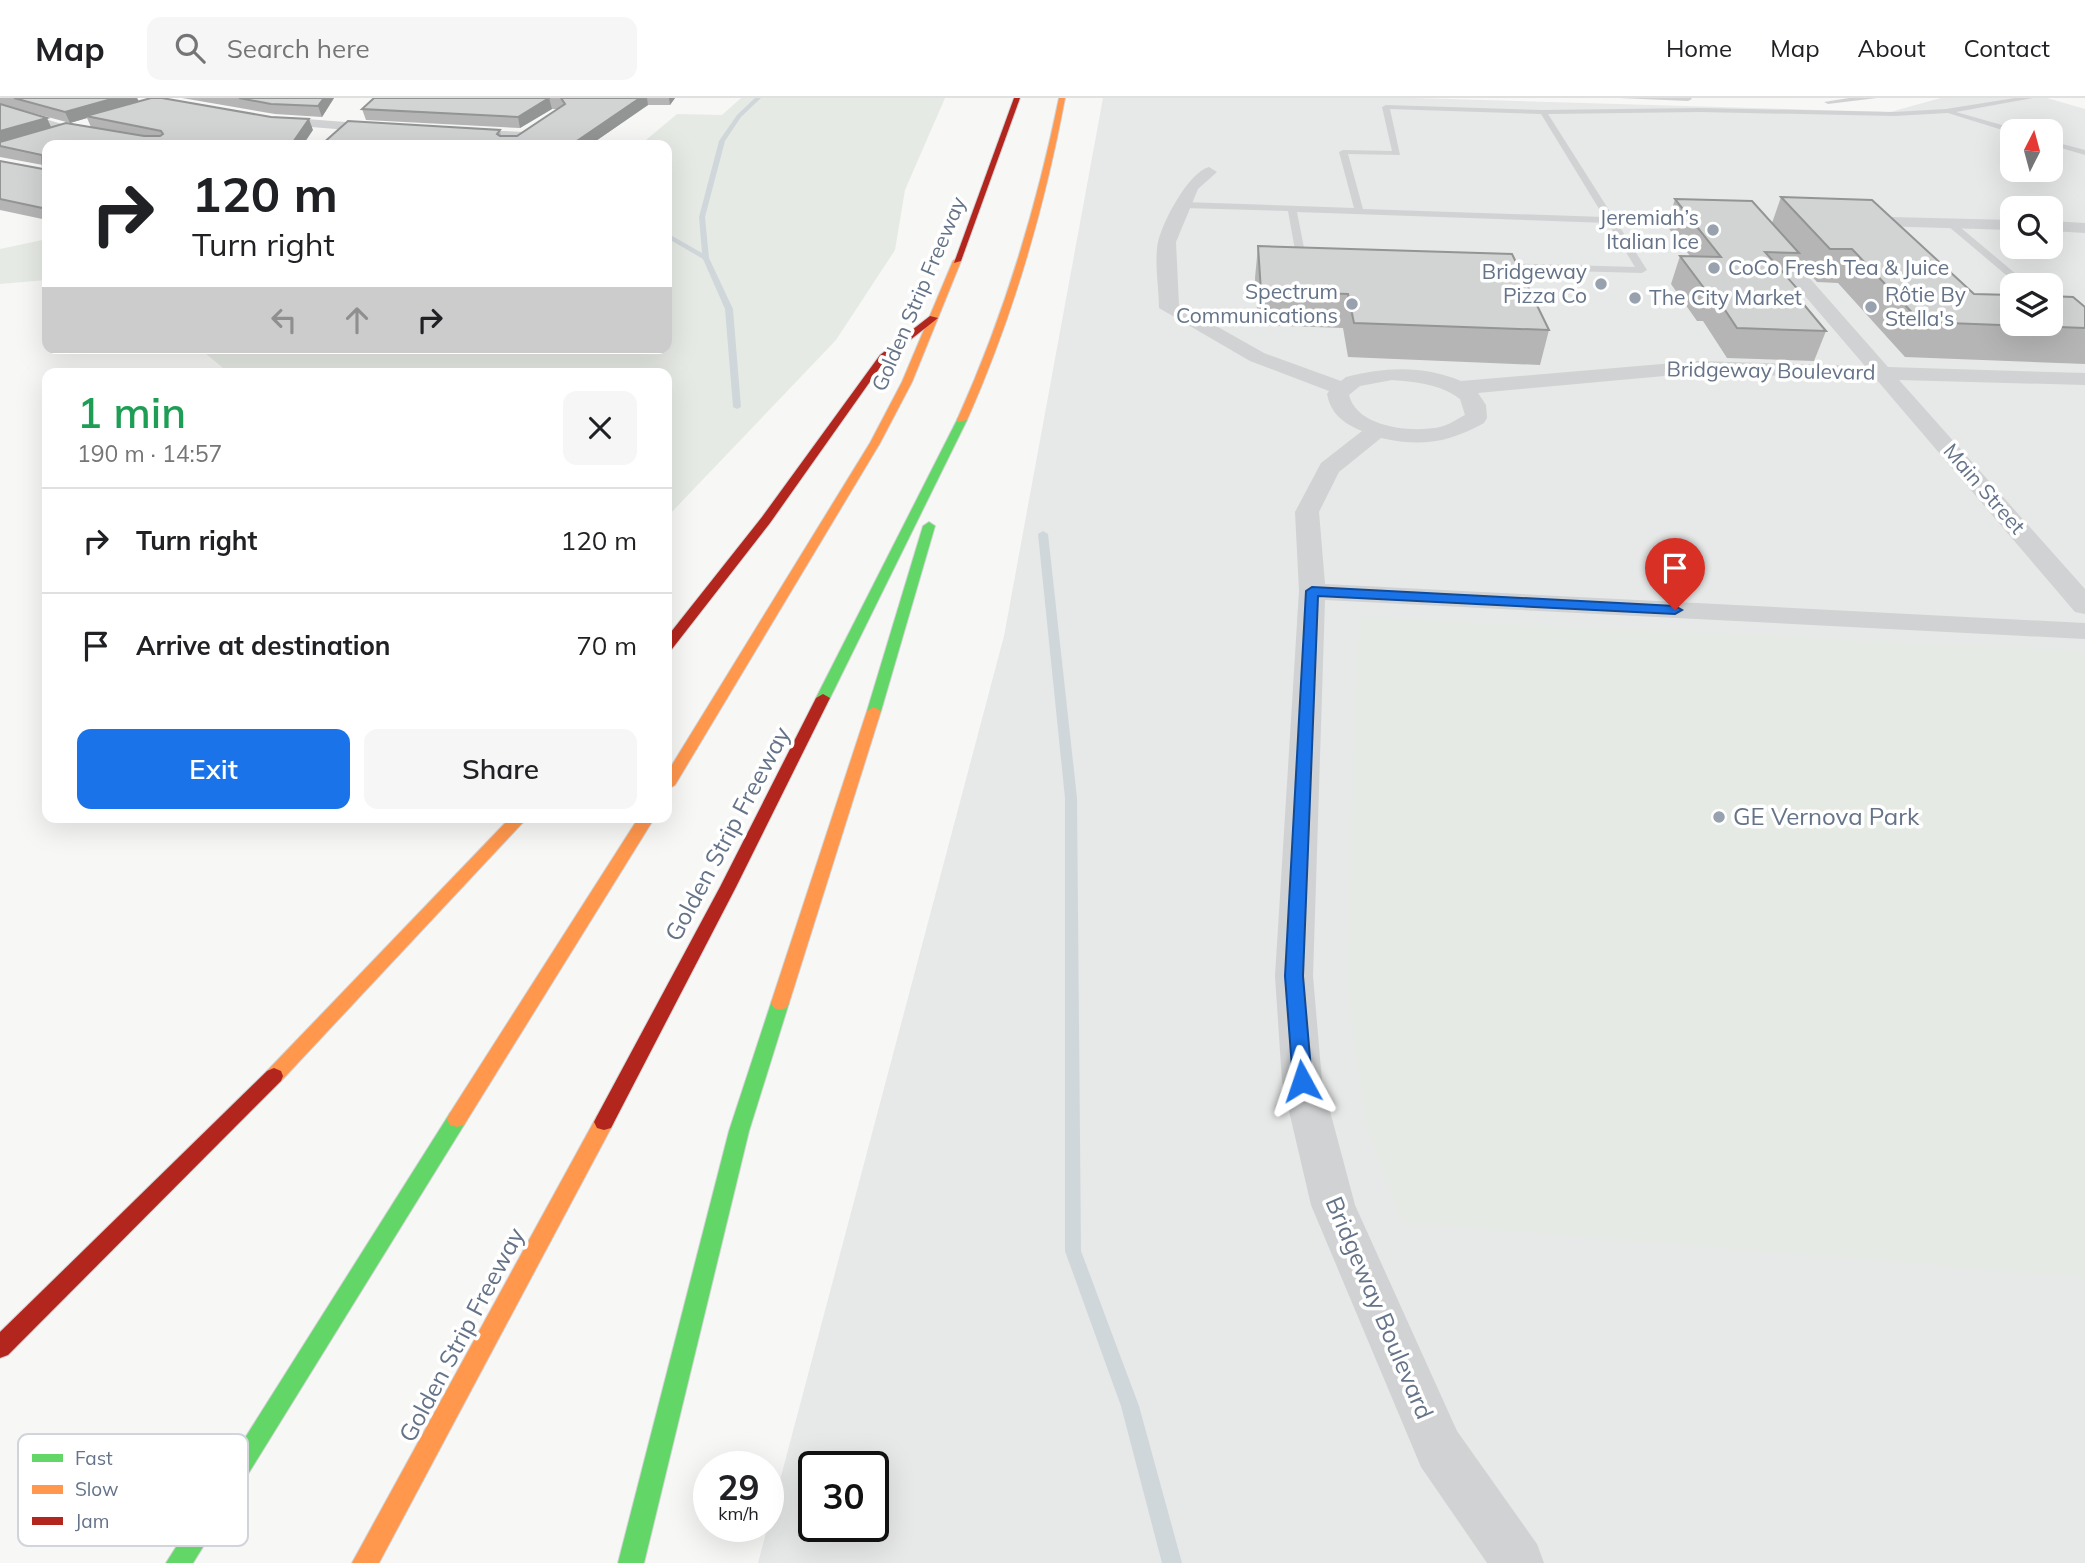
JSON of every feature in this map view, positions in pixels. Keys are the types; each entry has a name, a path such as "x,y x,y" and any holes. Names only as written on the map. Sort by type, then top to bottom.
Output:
{"highway":[{"name":"Golden Strip Freeway","path":"672,777 875,443 907,382 982,200 1017,98"},
{"name":"Golden Strip Freeway","path":"365,1563 787,772 956,434 1006,313 1030,245 1042,202 1062,98"},
{"path":"672,640 766,520 883,356 934,316"},
{"path":"631,1563 739,1131 866,736 956,434"},
{"path":"0,1347 319,1031 514,823"},
{"path":"248,1453 643,823"},
{"path":"179,1563 190,1546"}],"street":[{"path":"256,118 401,130"},
{"path":"322,139 346,126"},
{"path":"442,132 529,133 518,140"},
{"path":"1209,172 1191,187 1167,242 1169,308 1256,357 1341,388"},
{"path":"1828,220 2000,225"},
{"name":"Main Street","path":"1753,225 2085,606"},
{"path":"2063,227 2085,228"},
{"name":"Bridgeway Boulevard","path":"1457,388 1697,366 2085,379"},
{"path":"1392,374 1438,380 1457,388 1471,397 1478,408 1476,418 1466,427 1427,436 1377,430 1345,415 1338,406 1336,397 1341,388 1362,378 1392,374"},
{"name":"Bridgeway Boulevard","path":"1377,430 1329,468 1307,512 1312,591 1294,976 1302,1081 1333,1205 1439,1449 1518,1563"},
{"path":"1312,591 2085,631"}],"lane":[{"path":"1623,98 1694,99"},
{"path":"1816,102 1873,98"},
{"path":"1359,211 1343,152 1397,153 1386,107 1542,112 1700,110 1894,114 1946,111 2029,98"},
{"path":"0,108 50,125 72,129"},
{"path":"1946,111 2000,127"},
{"path":"1488,266 1642,270 1542,112"},
{"path":"48,136 84,128"},
{"path":"2063,147 2085,153"},
{"path":"1183,205 1611,220"},
{"path":"1292,209 1302,261 1325,261"},
{"path":"1951,224 2010,273"}],"shaded area":[{"path":"741,98 945,98 905,190 895,250 836,340 672,512 672,368 223,368 206,354 672,354 672,140 646,140 677,114 722,115"},
{"path":"1103,98 1415,98 1890,112 1941,98 2047,98 2085,109 2085,1563 758,1563 764,1542 784,1542 784,1465 1004,636"},
{"path":"42,240 42,280 0,284 0,249"},
{"name":"GE Vernova Park","path":"1359,617 2084,651 2085,1277 1402,1222 1365,1122 1347,981"}],"building":[{"path":"14,98 115,98 65,112"},
{"path":"151,98 162,98 271,117 309,119 294,140 42,140 42,155 0,146 0,142 66,123 144,136 163,134 161,131 86,116"},
{"path":"239,98 324,98 318,106 271,104"},
{"path":"374,98 549,98 518,117 362,109"},
{"path":"561,98 640,98 578,140 327,140 348,121 500,130 497,134 500,136 517,136 565,104"},
{"path":"0,104 47,118 0,131"},
{"path":"0,161 42,169 42,208 0,199"},
{"path":"1781,197 1872,200 1974,294 2000,295 2000,325 1921,322 1852,249 1830,249"},
{"path":"1675,199 1752,201 1799,253 1765,252 1802,294 1795,294 1826,331 1737,328 1713,292 1707,292 1680,256 1721,257"},
{"path":"1258,246 1512,254 1549,330 1354,323 1348,294 1261,291"},
{"path":"2063,297 2073,297 2085,307 2085,328 2063,327"}],"waterway":[{"path":"706,258 702,217 722,141 739,116 758,98"},
{"path":"672,238 706,258"},
{"path":"706,258 729,309 737,407"},
{"path":"1043,534 1071,798 1073,1251 1130,1406 1172,1563"}],"traffic: fast":[{"path":"823,698 962,420"},
{"path":"874,711 929,526"},
{"path":"631,1563 739,1131 780,1003"},
{"path":"248,1453 457,1119"},
{"path":"179,1563 190,1546"}],"traffic: slow":[{"path":"962,420 996,340 1023,262 1062,98"},
{"path":"672,777 875,443 907,382 957,261"},
{"path":"780,1003 874,711"},
{"path":"274,1076 514,823"},
{"path":"457,1119 643,823"},
{"path":"365,1563 604,1122"}],"traffic: jam":[{"path":"957,261 1017,98"},
{"path":"672,640 766,520 883,357 933,318"},
{"path":"604,1122 728,887 823,698"},
{"path":"0,1347 274,1076"}],"place":[{"name":"Jeremiah’s Italian Ice","path":"1713,230"},
{"name":"CoCo Fresh Tea & Juice","path":"1714,268"},
{"name":"Bridgeway Pizza Co","path":"1601,284"},
{"name":"The City Market","path":"1635,298"},
{"name":"Spectrum Communications","path":"1352,304"},
{"name":"Rôtie By Stella's","path":"1871,307"},
{"name":"GE Vernova Park","path":"1719,817"}],"route":[{"path":"1302,1081 1294,976 1312,591 1675,610"}]}
